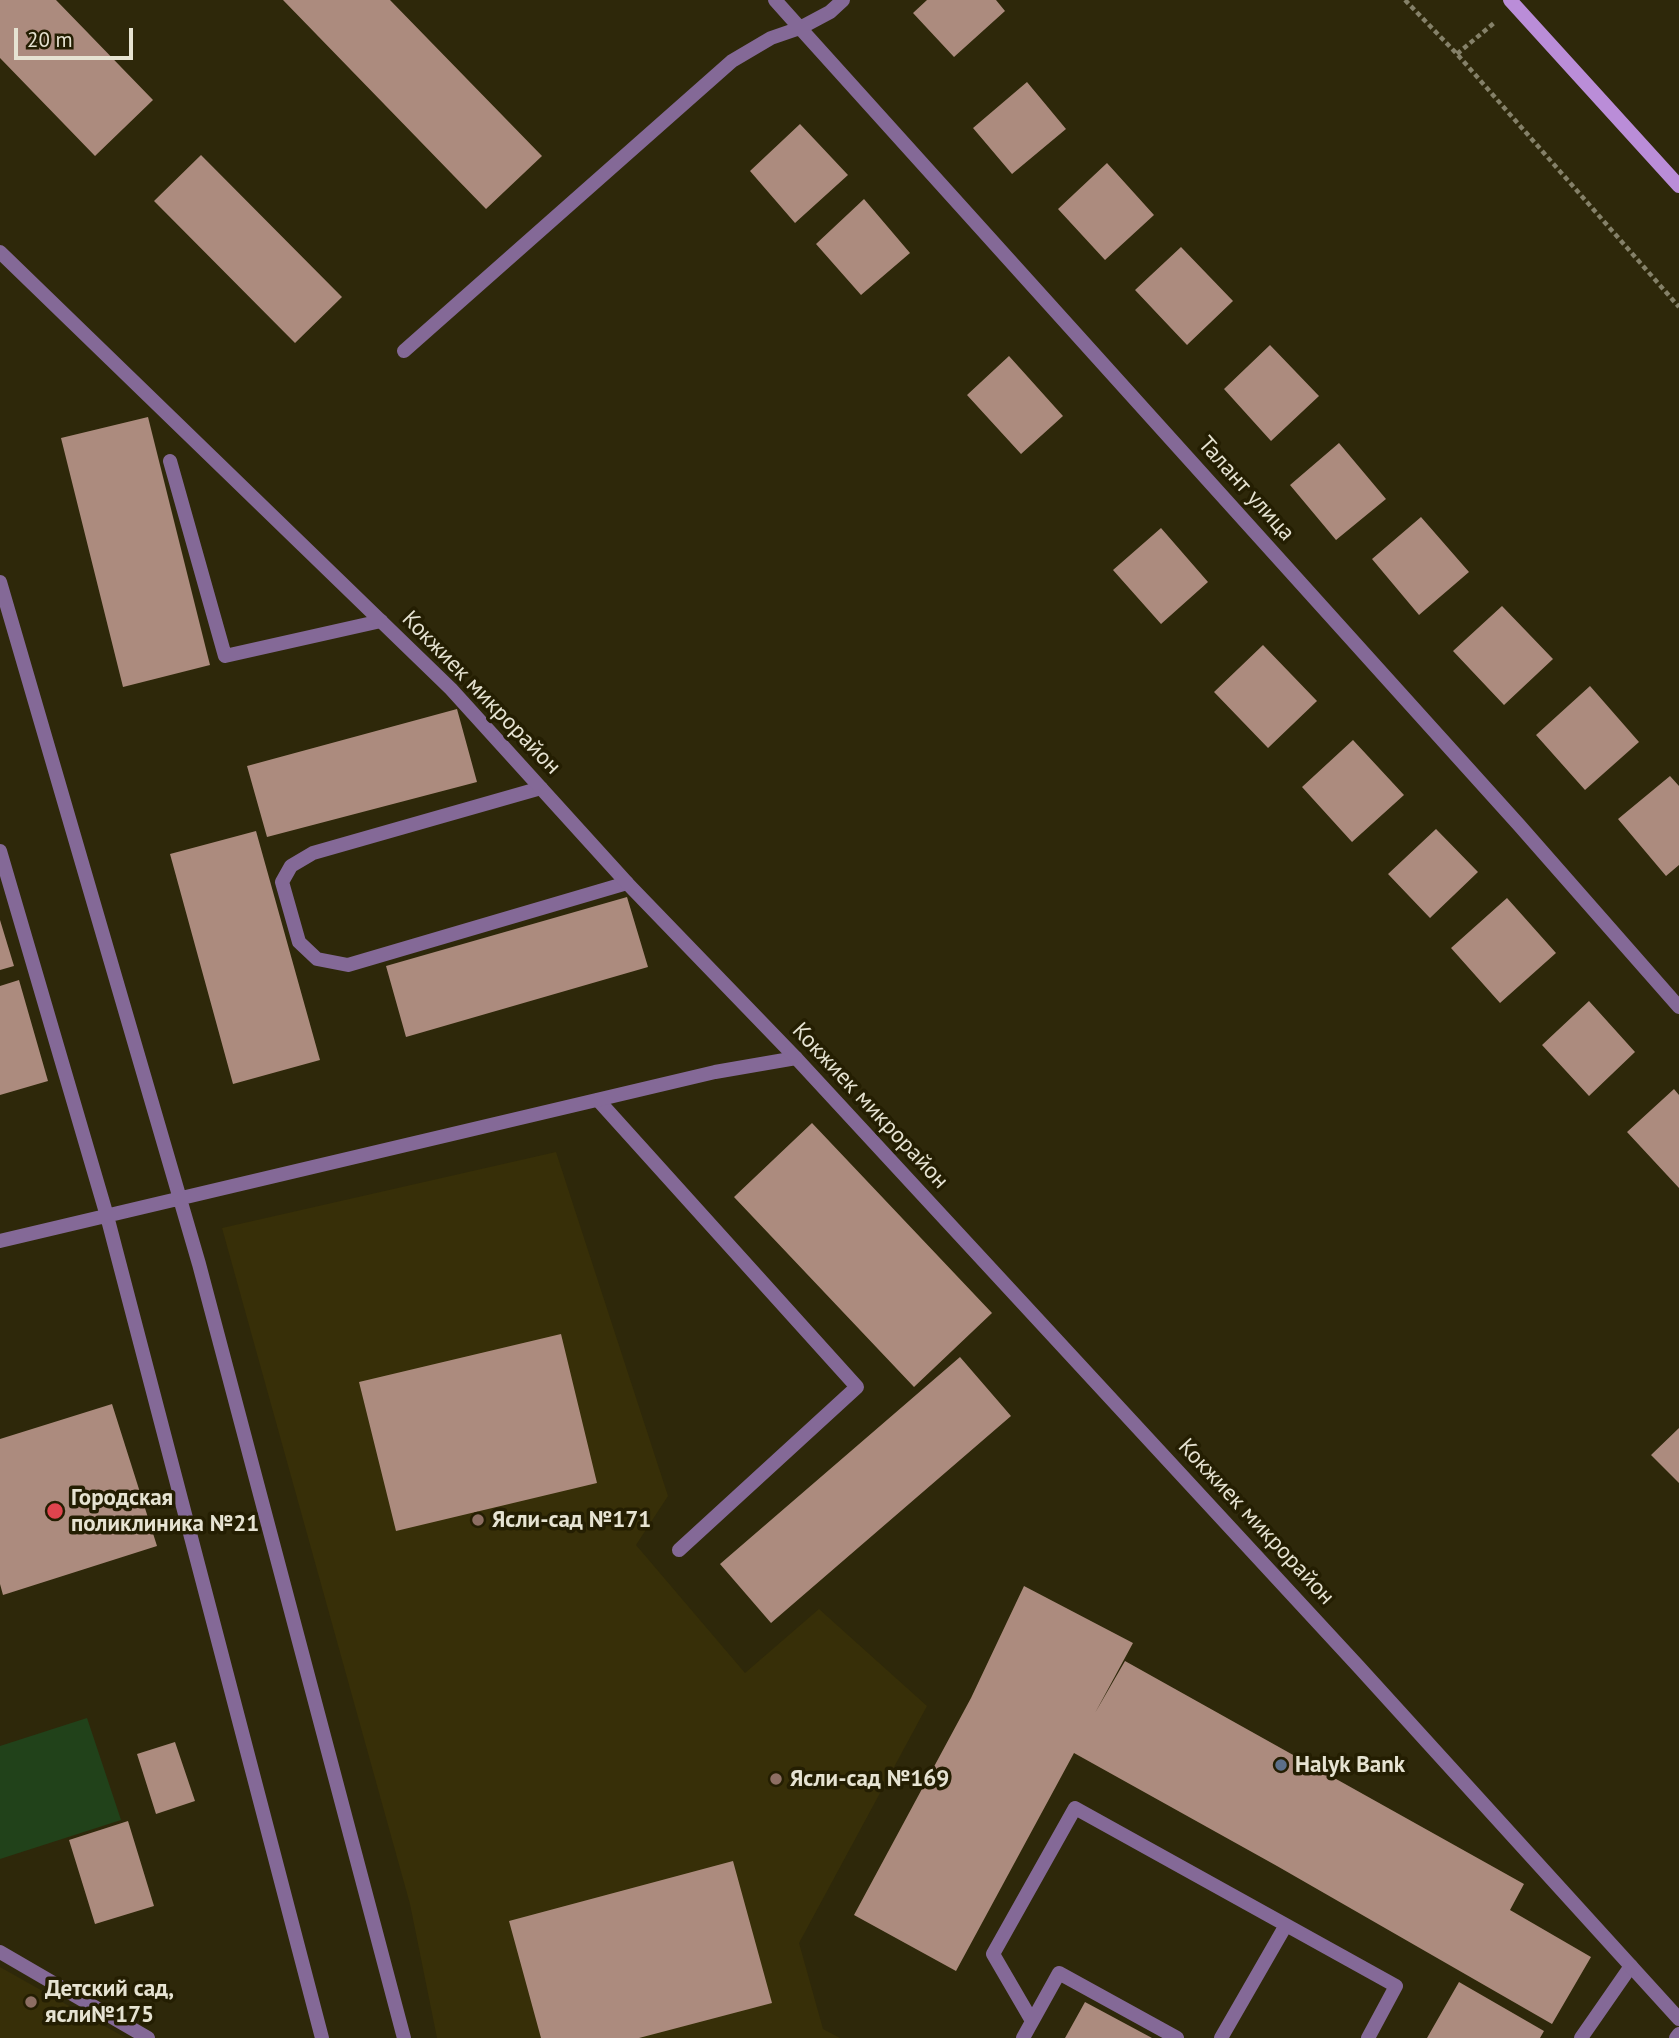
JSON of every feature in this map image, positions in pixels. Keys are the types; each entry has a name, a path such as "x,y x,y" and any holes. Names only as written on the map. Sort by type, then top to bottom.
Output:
{"main road":[{"path":"1512,3 1679,186"}],"street":[{"name":"Талант улица","path":"775,0 1519,825 1679,1007"},
{"path":"404,351 732,61 771,38 800,28 830,12 843,0"},
{"name":"Кокжиек микрорайон","path":"0,252 451,690 627,883 796,1058 1349,1656 1679,2019"},
{"path":"170,461 225,656 380,621"},
{"path":"0,582 180,1198 404,2038"},
{"path":"541,788 313,853 291,866 282,882 299,942 317,960 348,965 627,883"},
{"path":"0,851 107,1216 322,2038"},
{"path":"0,1241 715,1072 796,1058"},
{"path":"598,1100 858,1387 679,1550"},
{"path":"1032,2021 993,1954 1074,1808 1396,1986 1368,2038"},
{"path":"1221,2038 1286,1926"},
{"path":"0,1952 148,2038"},
{"path":"1581,2038 1631,1966"},
{"path":"1023,2038 1059,1973 1177,2038"},
{"path":"1676,2038 1679,2034"}],"path":[{"path":"1405,0 1457,54 1679,307"},
{"path":"1457,54 1512,3"}],"shaded area":[{"name":"Ясли-сад №171","path":"556,1152 668,1496 636,1545 745,1673 819,1609 927,1706 799,1943 823,2029 840,2038 437,2038 410,1904 222,1228"},
{"name":"Детский сад, ясли№175","path":"0,1967 126,2038 0,2038"}],"green space":[{"path":"87,1718 121,1820 0,1859 0,1746"}],"building":[{"path":"0,0 56,0 153,100 95,156 0,58"},
{"path":"283,0 390,0 542,156 486,209"},
{"path":"927,0 996,0 1005,11 954,57 913,13"},
{"path":"1027,82 1066,129 1012,174 973,128"},
{"path":"800,124 848,175 795,223 750,171"},
{"path":"201,155 342,297 295,343 154,201"},
{"path":"1107,163 1154,215 1105,260 1058,209"},
{"path":"864,199 910,253 861,295 816,244"},
{"path":"1181,247 1233,301 1187,345 1135,290"},
{"path":"1270,345 1319,396 1271,441 1224,389"},
{"path":"1009,356 1063,416 1021,454 967,395"},
{"path":"148,417 210,665 123,687 61,438"},
{"path":"1339,443 1386,499 1336,540 1290,485"},
{"path":"1421,517 1469,572 1419,615 1372,559"},
{"path":"1161,528 1208,582 1161,624 1113,570"},
{"path":"1502,606 1553,659 1504,705 1453,651"},
{"path":"1263,645 1317,701 1268,748 1214,692"},
{"path":"1590,686 1639,742 1585,790 1536,735"},
{"path":"457,709 477,782 267,837 247,766"},
{"path":"1353,740 1404,795 1352,842 1302,787"},
{"path":"1670,776 1679,786 1679,865 1666,876 1618,819"},
{"path":"1436,829 1478,872 1430,918 1388,874"},
{"path":"256,831 320,1060 233,1084 170,854"},
{"path":"627,897 648,967 406,1037 386,966"},
{"path":"1507,898 1556,953 1500,1003 1451,948"},
{"path":"0,920 14,966 0,970"},
{"path":"19,980 48,1081 0,1095 0,986"},
{"path":"1589,1001 1635,1052 1589,1096 1542,1045"},
{"path":"1674,1089 1679,1095 1679,1188 1627,1132"},
{"path":"812,1123 992,1313 914,1387 734,1197"},
{"path":"561,1334 597,1483 396,1531 359,1382"},
{"path":"960,1357 1011,1416 771,1623 720,1564"},
{"path":"112,1404 157,1546 3,1595 0,1584 0,1439"},
{"path":"1679,1428 1679,1483 1651,1455"},
{"path":"1024,1586 1133,1643 1095,1713 1125,1661 1524,1884 1510,1910 1591,1957 1552,2024 1074,1753 956,1971 854,1915 971,1698"},
{"path":"175,1742 195,1801 156,1814 137,1754"},
{"path":"128,1821 154,1906 95,1924 69,1840"},
{"path":"733,1861 772,2003 639,2038 541,2038 509,1921"},
{"path":"1459,1982 1544,2031 1540,2038 1427,2038"},
{"path":"1085,2002 1152,2038 1065,2038"}],"place":[{"name":"Городская поликлиника №21","path":"55,1511"},
{"name":"Ясли-сад №171","path":"478,1520"},
{"name":"Halyk Bank","path":"1281,1765"},
{"name":"Ясли-сад №169","path":"776,1779"},
{"name":"Детский сад, ясли№175","path":"31,2002"}]}
